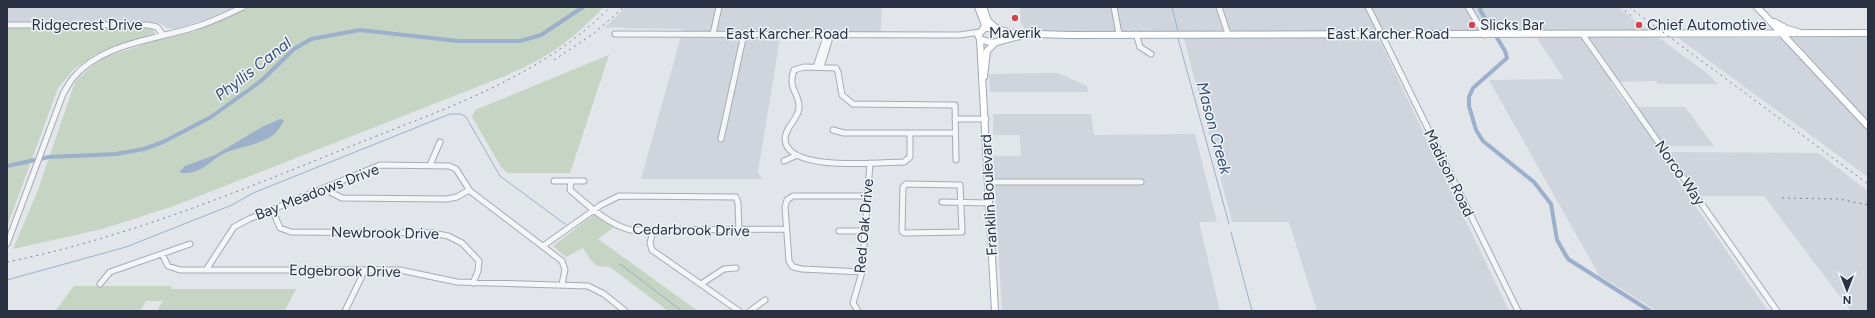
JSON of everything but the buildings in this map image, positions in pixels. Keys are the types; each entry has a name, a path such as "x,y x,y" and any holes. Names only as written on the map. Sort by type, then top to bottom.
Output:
{"main road":[{"name":"Franklin Boulevard","path":"978,7 985,25 981,34 981,67 984,79 995,311"},
{"path":"983,7 988,21 996,28"},
{"path":"1757,7 1868,126"},
{"path":"1767,17 1787,29 1828,34 1868,34"},
{"path":"1759,34 1771,30 1767,17"},
{"path":"990,27 1003,31 1041,34 1016,36 988,42 981,34 990,27"},
{"name":"Franklin Boulevard","path":"984,79 986,74 987,51 1004,35 1003,31"},
{"name":"East Karcher Road","path":"1041,34 1828,34"}],"street":[{"path":"7,244 65,89 76,75 88,65 111,52 209,22 243,7"},
{"path":"713,34 720,7"},
{"path":"1114,7 1119,34"},
{"path":"1219,7 1228,34"},
{"name":"Madison Road","path":"1368,7 1518,311"},
{"path":"1468,7 1485,35"},
{"name":"Ridgecrest Drive","path":"7,25 140,25 155,26 162,31 163,35"},
{"name":"East Karcher Road","path":"615,34 981,34"},
{"path":"721,139 744,34"},
{"path":"819,67 820,54 825,46 829,34"},
{"path":"1136,34 1138,46 1144,52 1151,54"},
{"name":"Norco Way","path":"1583,35 1777,311"},
{"path":"910,134 910,157 907,161 870,163 814,163 795,156 790,152 786,142 787,131 797,116 799,108 791,89 793,73 798,68 832,67 838,69 839,89 845,99 853,104 955,105 956,160"},
{"path":"955,117 986,117"},
{"path":"833,130 844,133 955,133"},
{"path":"430,165 440,142"},
{"path":"784,161 795,156"},
{"name":"Red Oak Drive","path":"858,311 853,303 862,272 870,163"},
{"name":"Bay Meadows Drive","path":"206,270 234,227 249,219 380,165 430,165 452,166 458,172 469,190 543,246 564,265 565,270 562,284"},
{"path":"554,181 584,181"},
{"name":"Cedarbrook Drive","path":"571,181 570,190 594,210 624,229 652,231 739,231 786,229"},
{"path":"988,182 1141,182"},
{"path":"904,185 960,185 962,202 962,232 904,233 902,231 904,185"},
{"path":"328,186 332,193 342,198 447,199 469,190"},
{"path":"543,246 594,210 619,196 736,197 738,199 739,231"},
{"path":"862,272 802,269 793,267 789,261 785,206 787,200 793,196 868,196"},
{"path":"942,202 989,203"},
{"name":"Newbrook Drive","path":"272,209 280,228 291,232 424,232 439,233 451,236 480,261 473,284"},
{"path":"652,231 650,244 652,250 738,311"},
{"path":"839,231 865,231"},
{"path":"100,284 110,272 190,244"},
{"name":"Edgebrook Drive","path":"162,254 164,262 169,268 206,270 400,270 443,280 473,284 562,284 588,286 604,294 625,311"},
{"path":"701,284 724,269 736,268"},
{"path":"345,311 365,270"},
{"path":"750,311 765,300"}],"shaded area":[{"path":"7,7 237,7 224,14 176,29 167,28 159,23 150,22 7,22"},
{"path":"626,7 882,7 881,32 781,32 758,172 762,179 641,179 683,29 620,27 604,28"},
{"path":"1020,7 1617,7 1708,74 1718,84 1658,84 1656,81 1610,82 1628,107 1685,107 1714,146 1654,146 1768,311 1657,311 1599,275 1489,80 1564,79 1533,32 1375,31 1509,311 1317,311 1289,222 1232,222 1182,31 1027,32 1021,23"},
{"path":"1868,37 1868,177 1678,38"},
{"path":"1058,73 1087,86 1088,92 990,92 989,74"},
{"path":"993,114 1091,114 1094,135 1195,134 1217,222 1199,222 1220,311 1002,311 993,156 1021,156 1020,135 993,135"},
{"path":"1670,152 1818,153 1868,191 1868,311 1851,311 1764,196 1701,196"}],"green space":[{"path":"248,7 604,7 581,29 555,50 505,76 171,207 102,229 13,249 38,190 75,82 103,58 160,39 196,31"},
{"path":"7,27 141,27 152,28 155,33 96,54 74,69 58,88 7,227"},
{"path":"609,55 570,173 508,173 501,167 472,117 475,110"},
{"path":"595,214 614,227 598,239 698,311 668,311 610,267 597,266 590,259 583,248 566,257 553,246"},
{"path":"74,286 172,286 171,289 296,289 285,310 157,311 163,301 146,301 140,311 55,311"}],"water":[{"path":"280,119 284,120 281,126 275,134 268,138 227,152 201,169 189,173 181,173 180,171 185,166 215,155 262,127"}],"waterway":[{"name":"Phyllis Canal","path":"7,166 49,157 116,154 144,149 163,142 211,117 261,81 294,49 311,39 360,30 458,41 520,41 541,35 583,7"},
{"name":"Mason Creek","path":"1172,7 1178,31"},
{"path":"1481,7 1480,10 1494,33"},
{"path":"1496,36 1505,51 1507,58 1473,88 1469,97 1469,106 1476,130 1483,141 1534,182 1551,204 1557,240 1568,259 1650,311"},
{"name":"Mason Creek","path":"1178,38 1229,224"},
{"path":"7,280 126,247 232,205 253,193 450,114 461,114 466,117 500,176 565,224"},
{"name":"Mason Creek","path":"1231,232 1252,311"},
{"path":"620,264 682,311"}],"railway":[{"path":"7,262 95,240 181,212 265,181 453,105 521,73 552,54 582,32 610,7"},
{"path":"554,60 593,34 624,7"},
{"path":"1620,7 1633,17"},
{"path":"1629,7 1868,184"},
{"path":"1782,198 1839,199 1868,205"}],"place":[{"name":"Maverik","path":"1015,18"},
{"name":"Slicks Bar","path":"1472,25"},
{"name":"Chief Automotive","path":"1639,25"}]}
